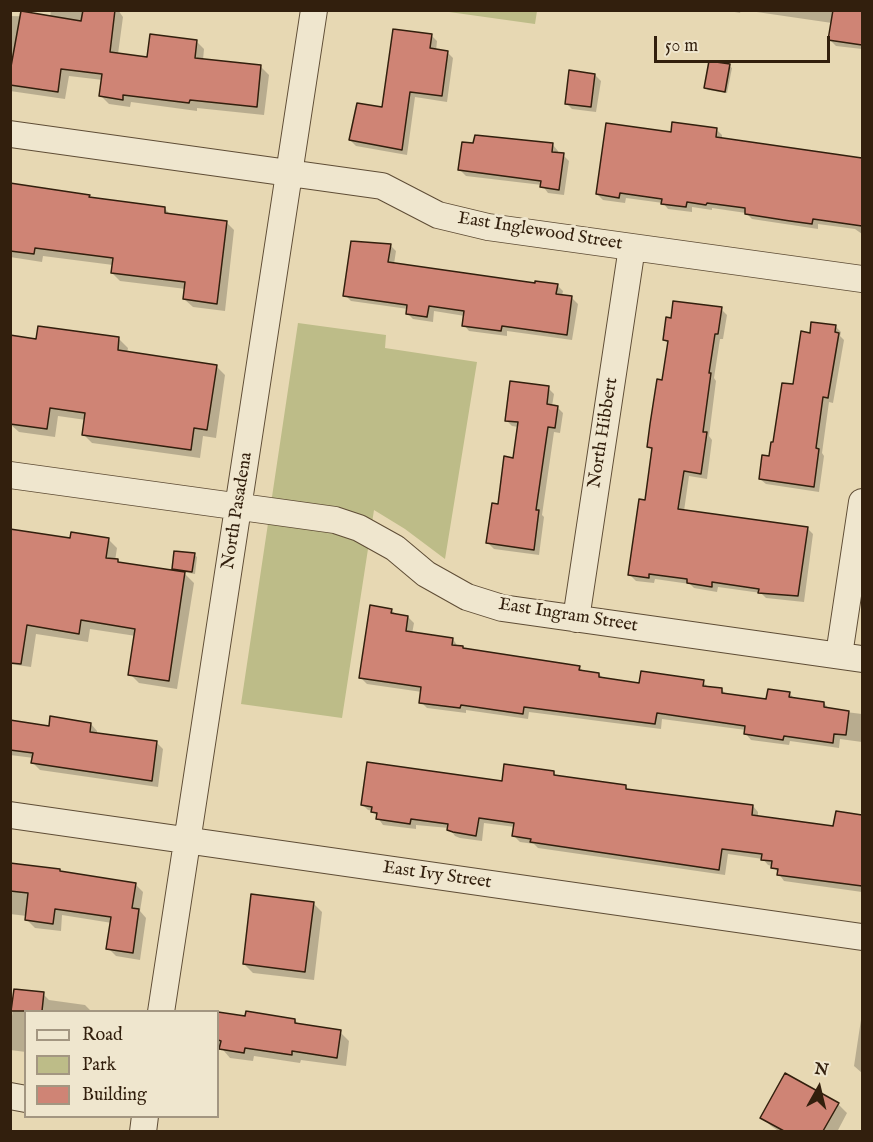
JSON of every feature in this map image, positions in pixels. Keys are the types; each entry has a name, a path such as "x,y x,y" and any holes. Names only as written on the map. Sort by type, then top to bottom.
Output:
{"street":[{"name":"North Pasadena","path":"161,1010 315,10"},
{"name":"East Inglewood Street","path":"10,134 382,186 438,215 488,227 862,279"},
{"name":"North Hibbert","path":"576,619 632,247"},
{"name":"East Ingram Street","path":"10,475 335,520 359,528 395,548 426,574 467,597 502,608 851,657"},
{"path":"851,657 862,502"},
{"name":"East Ivy Street","path":"10,815 862,937"}],"green space":[{"path":"442,11 537,11 535,24"},
{"path":"298,323 386,335 385,348 477,362 445,559 405,529 374,510 342,718 241,704"}],"building":[{"path":"83,10 115,10 110,52 147,57 150,34 197,40 195,58 261,65 257,107 190,100 189,103 123,95 123,100 99,96 102,74 61,69 58,92 10,85 10,72 21,11 81,21"},
{"path":"833,10 862,10 862,45 828,40"},
{"path":"393,29 432,34 430,48 448,51 442,96 410,92 402,150 349,140 357,103 382,107"},
{"path":"709,61 730,64 725,92 704,88"},
{"path":"569,70 595,74 591,107 565,104"},
{"path":"672,122 717,128 716,137 862,158 862,226 813,219 812,224 790,221 745,214 745,208 707,203 706,205 687,202 686,207 661,204 662,199 620,193 619,198 596,194 606,123 671,132"},
{"path":"475,135 553,143 552,152 564,153 559,190 540,187 541,181 458,170 462,142 473,143"},
{"path":"10,183 165,207 165,213 227,221 217,304 183,299 185,282 111,273 113,258 35,248 34,254 10,251"},
{"path":"351,241 391,244 388,262 535,283 535,281 558,284 556,294 572,296 567,335 502,326 501,331 462,326 464,311 429,306 427,317 406,314 407,305 343,296"},
{"path":"673,301 722,307 709,373 711,373 703,432 707,432 701,474 684,471 678,509 808,527 798,596 758,593 759,589 712,582 712,587 687,583 687,579 649,574 649,578 628,575 639,499 645,500 652,448 647,447 650,424 657,379 662,380 668,341 663,340 666,317 671,318"},
{"path":"811,322 836,325 835,332 839,333 828,398 823,397 816,448 819,449 814,487 759,479 762,455 769,456 771,442 773,442 782,383 793,384 801,331 810,333"},
{"path":"38,326 119,337 118,350 217,365 207,430 194,428 191,450 82,435 85,413 50,408 47,429 10,424 10,335 36,339"},
{"path":"510,381 549,386 547,404 558,406 555,428 548,427 536,510 539,510 534,550 486,543 492,503 498,504 504,456 513,458 518,422 505,421"},
{"path":"10,529 70,538 71,532 109,538 106,558 118,559 118,562 185,572 169,681 128,675 135,629 81,620 79,634 27,625 21,664 10,663"},
{"path":"174,551 195,553 192,572 172,569"},
{"path":"370,605 392,609 391,613 408,616 406,631 453,638 452,645 463,646 463,648 580,666 579,670 599,673 599,677 639,683 641,671 704,680 703,686 722,688 722,693 766,699 768,689 790,692 789,697 824,702 824,707 849,711 846,735 834,734 833,743 784,736 783,740 744,734 745,726 657,713 655,724 524,707 523,714 461,705 460,708 419,703 421,687 359,678"},
{"path":"50,716 91,723 90,732 157,741 152,781 31,763 33,753 10,750 10,720 49,726"},
{"path":"367,762 502,781 504,764 554,771 554,775 626,785 626,789 753,805 752,815 833,826 836,811 862,815 862,886 777,875 778,869 771,868 772,861 761,860 762,854 722,849 719,870 530,842 531,839 512,836 514,823 479,818 476,836 447,830 448,824 411,819 410,824 376,819 377,813 371,812 372,807 361,805"},
{"path":"10,863 60,869 60,871 136,883 132,908 139,909 133,953 106,949 111,917 55,909 53,924 25,920 28,893 10,891"},
{"path":"251,894 314,902 305,972 243,964"},
{"path":"14,989 44,992 42,1010 11,1011"},
{"path":"246,1011 295,1019 295,1023 341,1030 337,1058 292,1051 292,1055 245,1048 244,1053 219,1049 221,1041 219,1040 219,1012 245,1016"},
{"path":"785,1073 839,1103 823,1131 784,1131 760,1118"}]}
